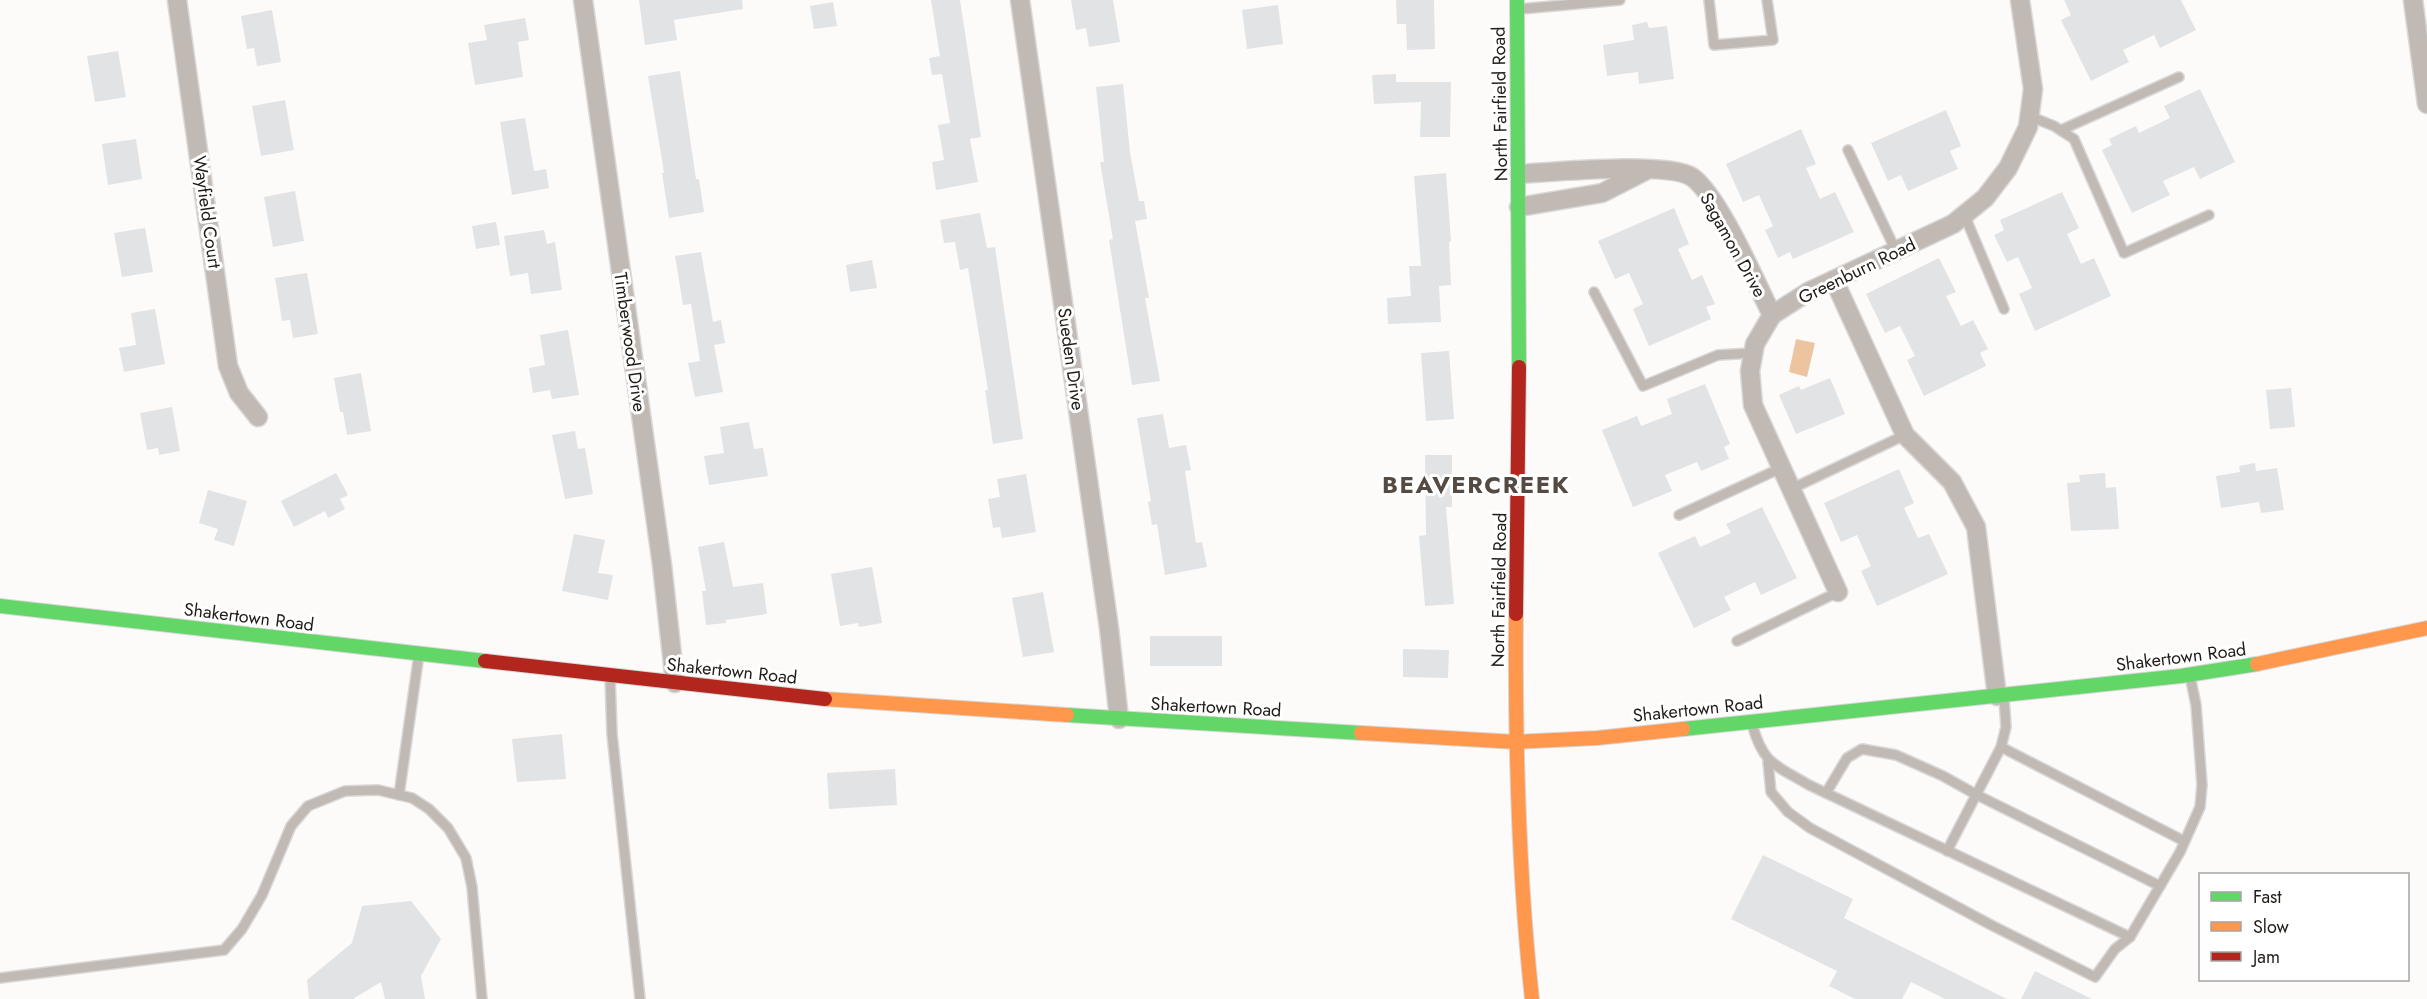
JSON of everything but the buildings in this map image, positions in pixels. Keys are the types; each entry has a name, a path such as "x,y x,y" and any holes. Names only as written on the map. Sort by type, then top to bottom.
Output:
{"street":[{"name":"Wayfield Court","path":"177,0 228,366 239,393 258,417"},
{"name":"Timberwood Drive","path":"583,0 662,565 675,683"},
{"name":"Sueden Drive","path":"1020,0 1109,628 1119,719"},
{"name":"Greenburn Road","path":"1838,592 1753,405 1750,371 1755,344 1772,315 1808,292 1953,224 1985,198 2008,168 2028,127 2033,89 2020,0"},
{"path":"2413,0 2427,104"},
{"name":"North Fairfield Road","path":"1517,5 1520,174 1516,742 1522,889 1532,999"},
{"path":"1520,174 1596,169 1647,170"},
{"name":"Sagamon Drive","path":"1519,207 1602,193 1647,170 1670,169 1691,177 1711,196 1772,315"},
{"path":"1834,280 1905,435 1952,482 1976,527 2000,696"},
{"name":"Shakertown Road","path":"0,606 843,701 1516,742 1597,738 2190,675 2337,650 2427,628"}],"lane":[{"path":"1517,5 1620,0"},
{"path":"1708,0 1714,45 1773,40 1767,0"},
{"path":"2061,130 2179,77"},
{"path":"2029,116 2061,130 2074,139 2124,253 2209,215"},
{"path":"1848,150 1896,251"},
{"path":"1965,214 2004,309"},
{"path":"1594,292 1643,386 1718,355 1753,353"},
{"path":"1791,489 1905,435"},
{"path":"1679,515 1781,468"},
{"path":"1737,641 1838,592"},
{"path":"399,795 419,654"},
{"path":"1751,722 1758,746 1768,762 1771,792 1788,812 1810,828 1993,926 2095,977 2115,949 2130,937 2184,842 2200,807 2202,785 2196,705 2190,675"},
{"path":"610,676 619,802 639,999"},
{"path":"1947,851 2001,747 2006,727 2000,696"},
{"path":"2001,747 2184,842"},
{"path":"1826,793 1847,758 1862,749 1896,755 1943,776 2160,885"},
{"path":"1768,762 1826,793 2130,937"},
{"path":"0,978 224,950 242,929 262,895 291,826 308,806 345,791 378,790 412,798 429,809 448,828 466,858 472,887 482,999"}],"shaded area":[{"path":"1796,339 1815,343 1807,377 1789,372"}],"traffic: fast":[{"path":"1517,0 1519,367"},
{"path":"0,606 485,661"},
{"path":"1683,729 2181,676 2257,664"},
{"path":"1067,715 1361,733"}],"traffic: slow":[{"path":"1516,614 1518,807 1523,903 1532,999"},
{"path":"2257,664 2427,628"},
{"path":"825,699 1067,715"},
{"path":"1361,733 1516,742 1597,738 1683,729"}],"traffic: jam":[{"path":"1516,614 1519,367"},
{"path":"485,661 825,699"}],"district":[{"name":"BEAVERCREEK","path":"1476,485"}]}
